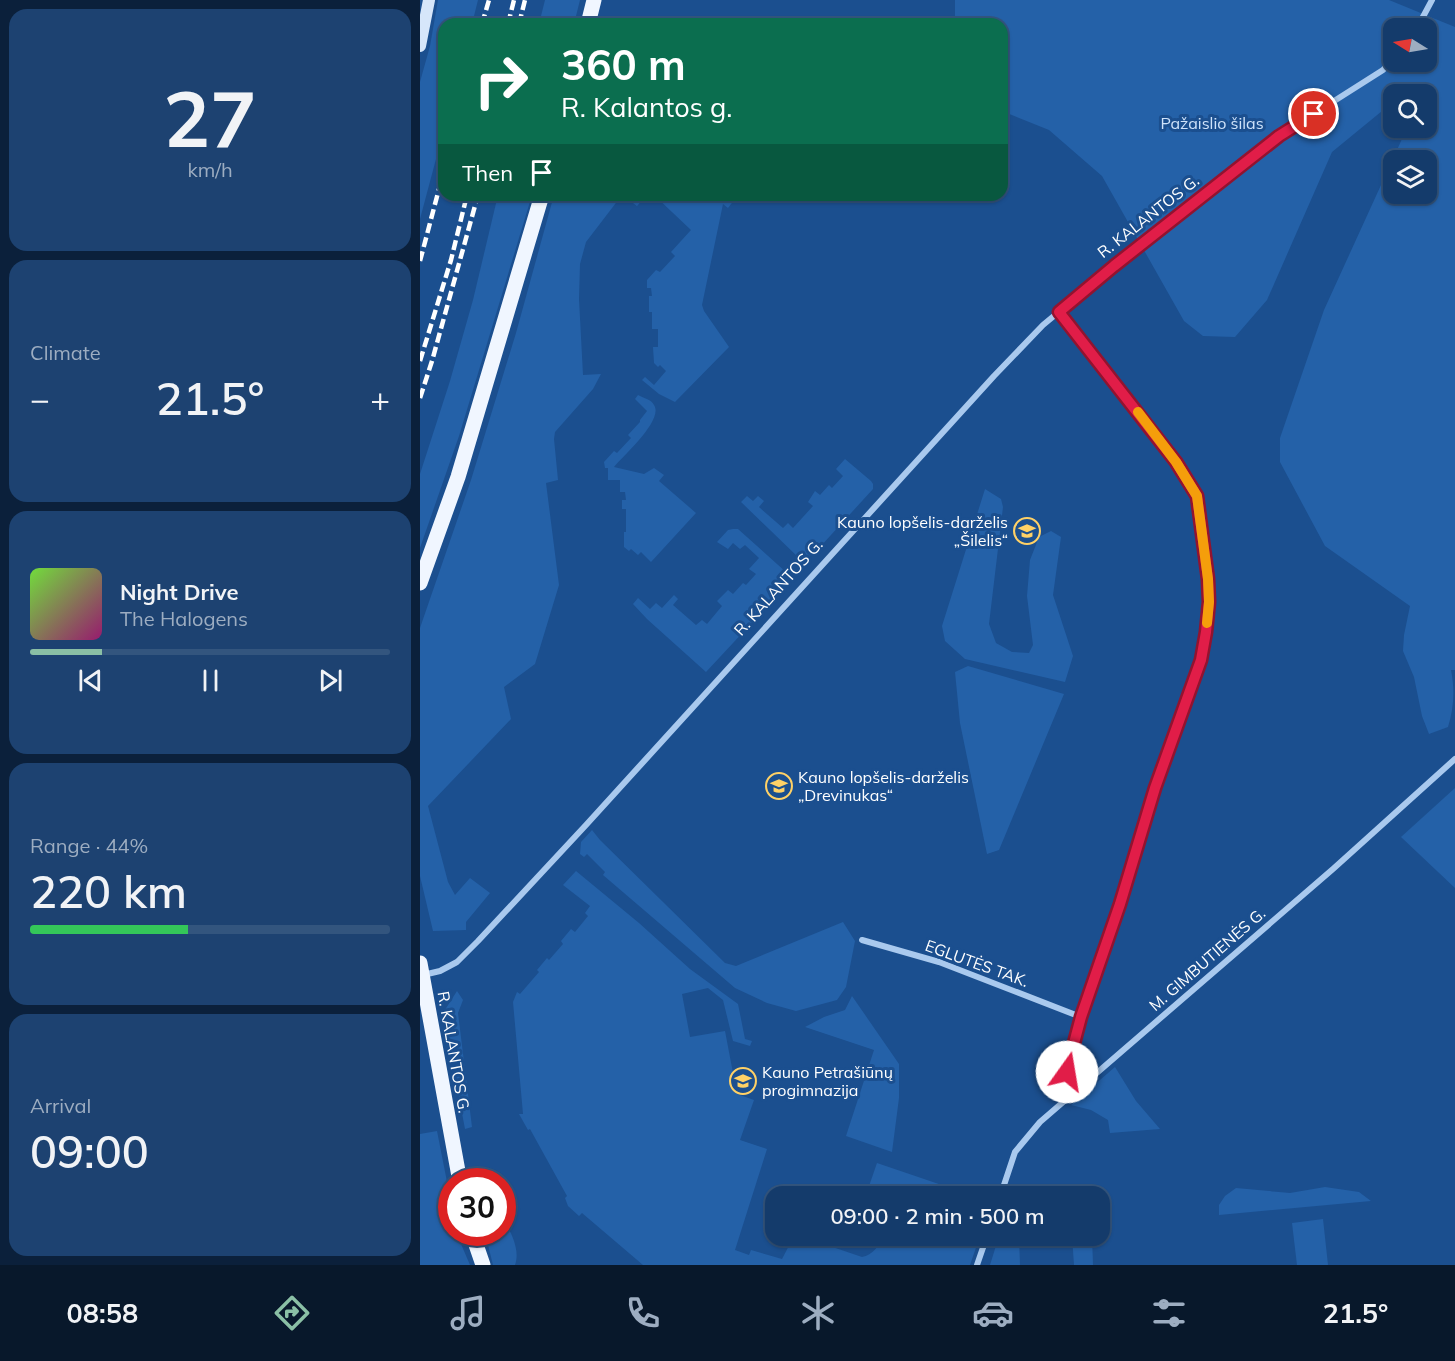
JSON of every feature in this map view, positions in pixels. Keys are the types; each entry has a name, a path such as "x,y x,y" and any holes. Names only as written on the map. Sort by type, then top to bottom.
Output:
{"main road":[{"path":"420,46 429,0"},
{"path":"590,18 594,0"},
{"path":"420,584 458,477 540,201"},
{"name":"R. KALANTOS G.","path":"421,969 457,1168"},
{"path":"476,1246 483,1265"}],"street":[{"path":"1422,18 1432,0"},
{"name":"R. KALANTOS G.","path":"421,969 440,971 457,962 478,941 1001,368 1043,325 1279,136 1383,70"},
{"path":"1059,312 1176,462 1197,496 1209,602 1201,660 1155,788 1120,904 1081,1017 1067,1072 1069,1088 1073,1093"},
{"name":"M. GIMBUTIENĖS G.","path":"1004,1186 1016,1152 1040,1122 1333,869 1455,759"},
{"name":"EGLUTĖS TAK.","path":"862,940 939,962 1081,1017"},
{"path":"977,1265 984,1246"}],"green space":[{"path":"438,0 478,0 474,18 438,18 438,152 420,219 420,82 430,46"},
{"path":"545,0 580,0 576,18 540,18"},
{"name":"Pažaislio šilas","path":"955,0 1389,0 1433,18 1383,18 1383,72 1437,72 1437,20 1455,27 1455,670 1451,670 1453,698 1448,727 1429,734 1422,716 1414,677 1403,651 1410,606 1325,546 1280,462 1280,438 1324,310 1383,181 1383,204 1437,204 1437,150 1397,150 1402,138 1437,138 1437,84 1383,84 1383,110 1332,152 1267,300 1235,337 1203,336 1184,321 1102,176 1049,130 1008,113 1008,18 955,18"},
{"path":"497,201 530,201 459,436 420,548 420,474 473,300"},
{"path":"552,201 617,201 586,242 580,264 579,299 583,375 601,374 593,389 555,432 558,480 546,483 559,585 535,664 504,687 511,719 428,806 448,882 455,895 470,878 490,893 466,922 466,930 433,931 420,876 420,628 471,480 516,333"},
{"path":"630,201 642,201 637,206"},
{"path":"660,201 733,201 728,208 723,204 702,305 729,347 675,402 659,394 642,380 645,377 654,385 666,371 654,363 653,347 658,347 658,329 652,329 649,296 652,296 651,288 647,288 647,280 656,270 660,272 675,256 671,252 691,230"},
{"path":"638,395 653,403 656,411 642,437 614,467 644,474 654,468 664,475 659,481 696,513 651,562 641,552 638,555 624,547 626,509 622,509 622,500 626,500 625,492 620,492 620,480 608,480 608,468 605,468 604,462 614,451 617,453 631,438 628,435 647,411 635,399"},
{"path":"845,459 871,481 873,489 806,560 800,559 741,502 747,496 753,501 758,496 764,501 759,507 783,528 788,523 793,528 813,506 808,502 815,491 820,495 829,485 832,488 843,476 836,469"},
{"path":"985,489 1001,499 1003,507 989,624 996,643 1012,652 1029,653 1033,645 1027,596 1030,560 1039,537 1051,531 1061,537 1053,595 1073,656 1065,682 965,659 945,641 942,626"},
{"path":"738,529 787,573 790,582 706,672 633,604 638,598 650,609 656,603 662,608 674,595 678,599 673,605 696,625 702,620 707,624 722,606 717,601 728,590 733,594 743,583 746,585 756,574 749,569 759,558 745,545 740,549 733,543 728,549 717,542 728,530"},
{"path":"968,666 1064,694 999,850 987,854 960,723 955,672"},
{"path":"1455,788 1455,888 1401,837"},
{"path":"592,830 725,963 736,966 843,922 855,941 846,987 837,1000 796,1011 767,1003 735,988 603,875 605,872 587,854 584,857 580,854 581,842"},
{"path":"576,871 690,969 738,1004 745,1039 752,1041 750,1046 733,1041 723,1000 708,988 682,994 690,1037 725,1031 737,1094 754,1100 740,1140 767,1149 735,1250 749,1255 751,1250 782,1259 789,1246 830,1246 862,1257 878,1246 977,1246 970,1265 643,1265 582,1213 579,1216 568,1206 565,1198 567,1196 530,1129 528,1130 519,1114 523,1114 513,1002 517,992 520,994 539,972 537,970 547,958 549,960 563,944 561,941 571,929 575,932 588,916 585,913 590,906 563,885"},
{"path":"457,991 463,1000 458,1013 472,1127 465,1129 443,1013"},
{"path":"852,996 899,1064 899,1098 892,1152 846,1136 874,1050 805,1027 845,1010"},
{"path":"1115,1067 1136,1101 1160,1129 1110,1133 1108,1120 1091,1110 1071,1105"},
{"path":"437,1131 444,1168 438,1168 438,1246 462,1246 470,1265 420,1265 420,1134"},
{"path":"877,1163 945,1186 869,1186"},
{"path":"1325,1187 1359,1192 1371,1201 1219,1215 1219,1205 1225,1196 1236,1188 1290,1193"},
{"path":"1323,1219 1328,1265 1297,1265 1292,1223"},
{"path":"488,1246 515,1246 515,1265 493,1265"},
{"path":"996,1246 1019,1246 1020,1265 990,1265"},
{"path":"1073,1246 1092,1246 1093,1265 1074,1265"}],"railway":[{"path":"484,18 489,0"},
{"path":"510,18 514,0"},
{"path":"520,18 525,0"},
{"path":"420,261 438,193"},
{"path":"420,361 451,260 466,201"},
{"path":"420,398 476,201"}],"slow traffic":[{"path":"1138,412 1176,462 1197,496 1208,579 1207,623"}],"place":[{"name":"Kauno lopšelis-darželis „Šilelis“","path":"1027,531"},
{"name":"Kauno lopšelis-darželis „Drevinukas“","path":"779,786"},
{"name":"Kauno Petrašiūnų progimnazija","path":"743,1081"}],"route":[{"path":"1067,1072 1081,1017 1120,904 1155,788 1201,660 1209,602 1197,496 1176,462 1059,312 1279,136 1314,114"}]}
